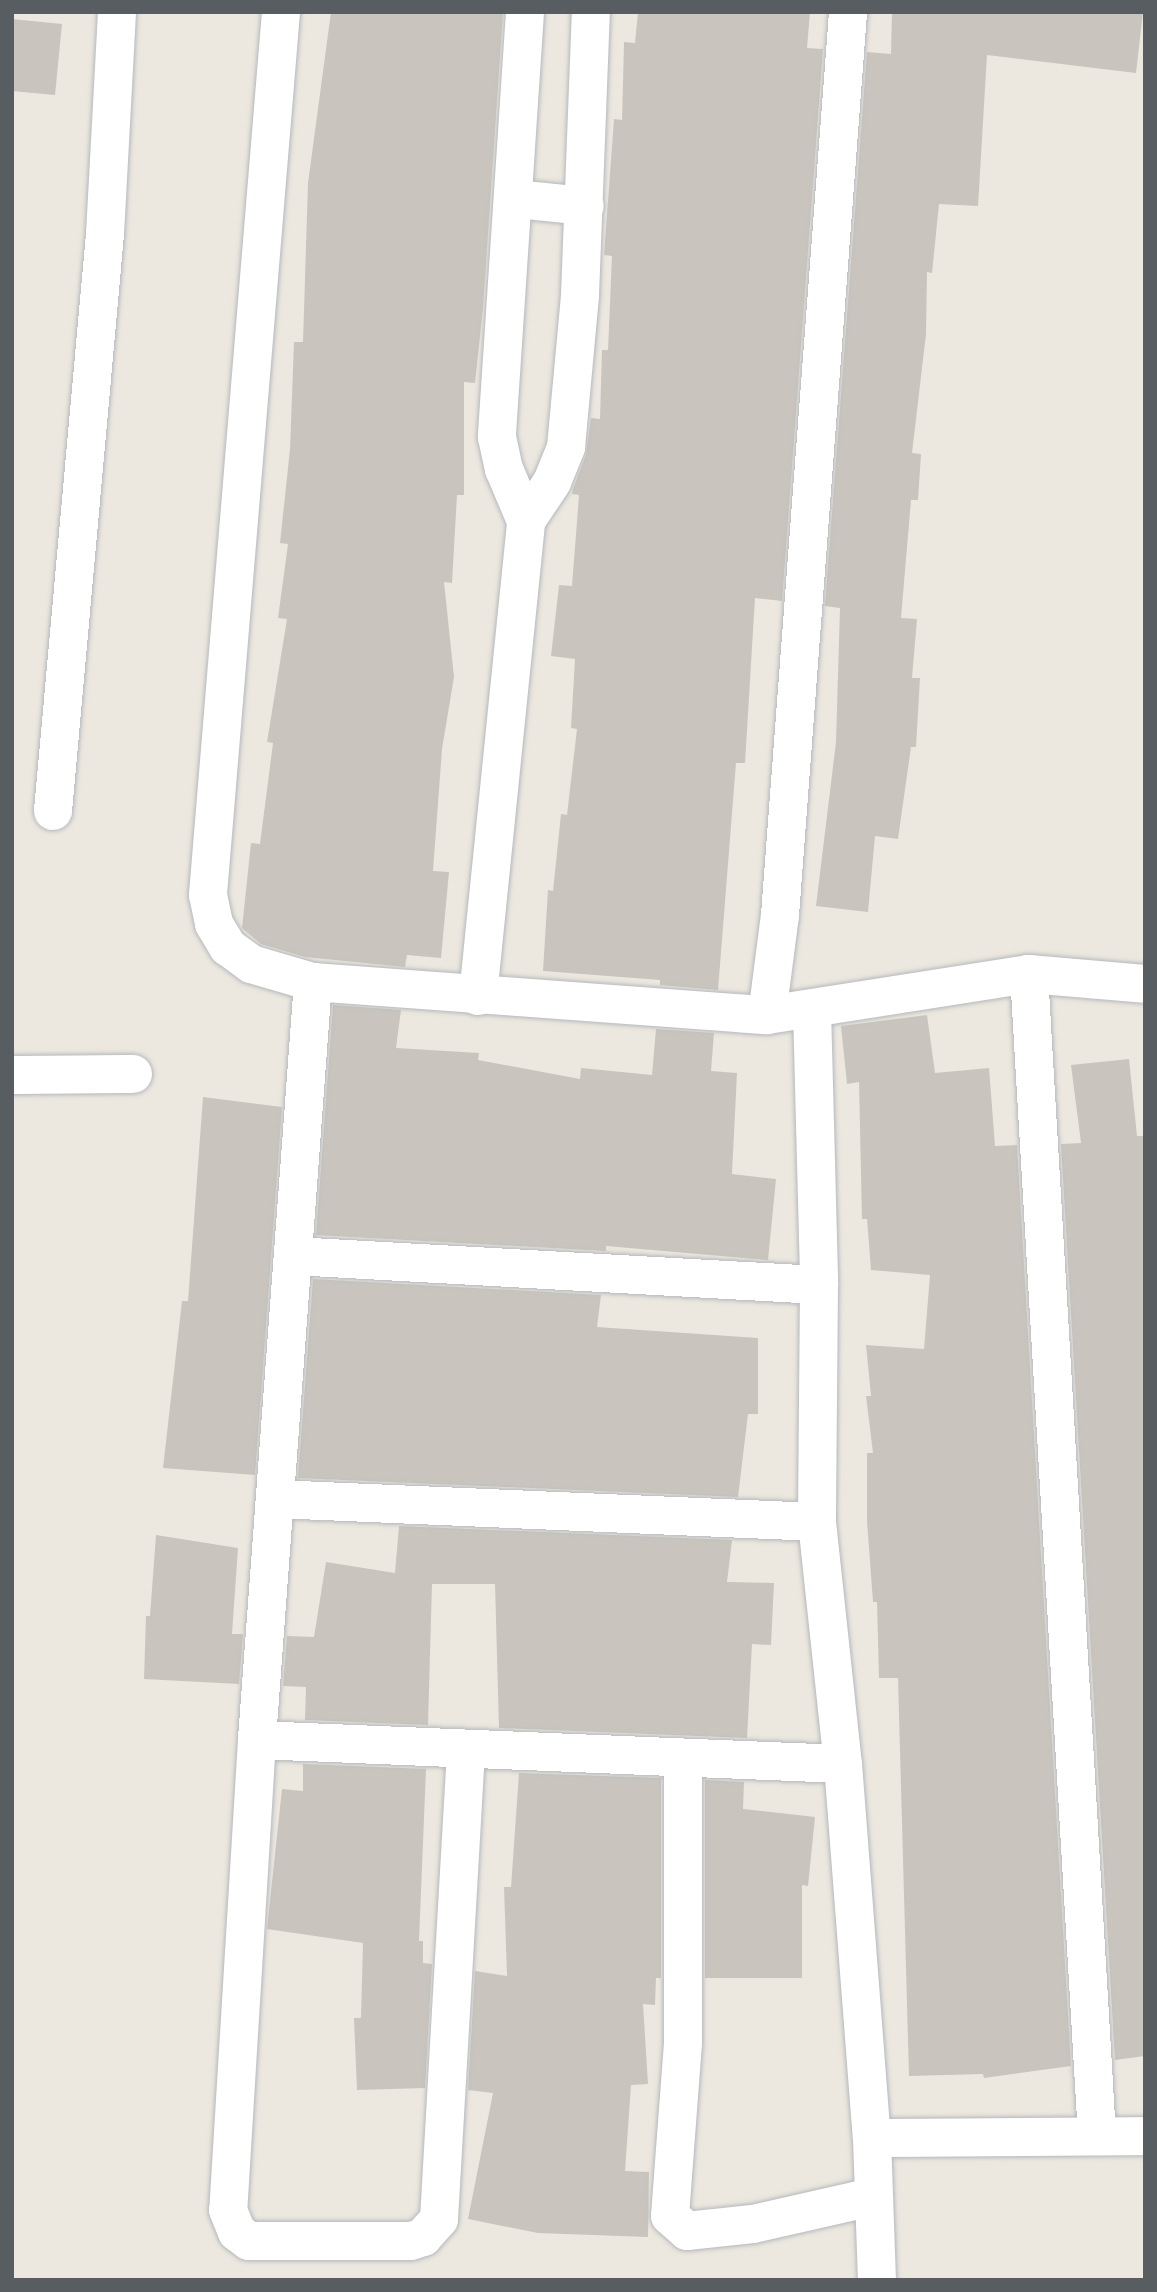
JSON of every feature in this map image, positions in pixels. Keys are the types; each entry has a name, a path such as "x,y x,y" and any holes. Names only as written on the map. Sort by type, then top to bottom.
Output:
{"street":[{"path":"53,811 105,234 117,12"},
{"path":"281,12 208,895 214,924 228,947 251,964 313,982 766,1015 1029,974 1145,984"},
{"path":"478,996 526,521 497,437 516,199 525,12"},
{"path":"526,521 552,482 566,447 584,206 591,12"},
{"path":"766,1015 779,915 848,12"},
{"path":"516,199 584,206"},
{"path":"1029,974 1097,2135"},
{"path":"313,982 257,1740 228,2210 237,2232 249,2241 411,2241 423,2237 439,2218 466,1750"},
{"path":"812,1009 819,1285 817,1522 843,1764 872,2138 872,2208 877,2280"},
{"path":"12,1075 133,1074"},
{"path":"293,1256 819,1285"},
{"path":"275,1499 817,1522"},
{"path":"257,1740 683,1760 843,1764"},
{"path":"683,1760 683,2043 670,2217 687,2231 872,2208"},
{"path":"872,2138 1145,2136"}],"building":[{"path":"331,12 503,12 483,308 475,383 464,382 464,495 457,495 452,583 444,582 454,677 442,749 433,871 449,872 441,958 407,955 405,967 305,957 261,944 242,928 251,843 260,844 273,743 267,742 287,619 278,618 288,544 280,543 290,449 294,342 303,342 308,183"},
{"path":"638,12 810,12 807,48 823,49 782,601 755,598 745,763 736,763 718,990 660,985 660,980 543,971 548,890 553,891 561,814 567,815 577,729 571,728 575,659 551,656 559,585 572,586 579,495 572,494 573,489 586,455 591,418 600,419 602,350 608,350 612,256 604,255 614,119 622,120 624,42 635,43"},
{"path":"892,12 1143,12 1136,73 987,55 978,206 939,204 932,273 927,272 926,334 912,453 921,454 918,500 911,500 901,618 917,619 912,678 920,678 916,747 911,747 898,839 875,836 868,912 816,906 836,742 840,608 825,606 867,52 891,54"},
{"path":"12,19 62,24 55,95 12,91"},
{"path":"333,1005 401,1010 396,1048 479,1053 478,1060 580,1079 581,1068 652,1075 656,1029 714,1033 711,1071 737,1073 732,1174 776,1179 768,1260 606,1246 606,1251 316,1235"},
{"path":"927,1015 935,1073 989,1068 995,1146 1017,1145 1071,2066 984,2078 983,2074 909,2076 898,1678 879,1678 877,1602 873,1602 867,1521 867,1453 873,1453 866,1396 871,1396 866,1345 924,1349 930,1275 871,1270 867,1219 862,1219 859,1082 847,1084 841,1026"},
{"path":"1129,1059 1137,1136 1145,1136 1145,2056 1115,2060 1061,1144 1081,1143 1071,1065"},
{"path":"203,1097 282,1107 255,1475 163,1468 182,1301 188,1301"},
{"path":"313,1279 601,1295 597,1327 758,1338 758,1414 748,1414 738,1497 298,1478"},
{"path":"399,1526 732,1540 727,1582 774,1583 771,1645 752,1644 747,1738 499,1728 495,1584 432,1584 428,1725 305,1720 306,1687 283,1686 287,1636 314,1637 326,1562 395,1573"},
{"path":"156,1535 238,1548 232,1634 243,1634 239,1684 144,1679 146,1616 150,1616"},
{"path":"303,1764 426,1769 419,1941 423,1941 423,1963 432,1964 425,2088 357,2090 354,2018 361,2018 363,1943 267,1929 282,1789 303,1791"},
{"path":"519,1773 661,1778 661,1978 656,1978 655,2005 643,2004 648,2084 631,2085 625,2171 649,2172 648,2237 538,2233 468,2219 493,2093 468,2090 475,1971 507,1976 504,1887 511,1887"},
{"path":"705,1780 744,1782 743,1809 815,1817 808,1886 802,1885 802,1978 705,1978"}]}
